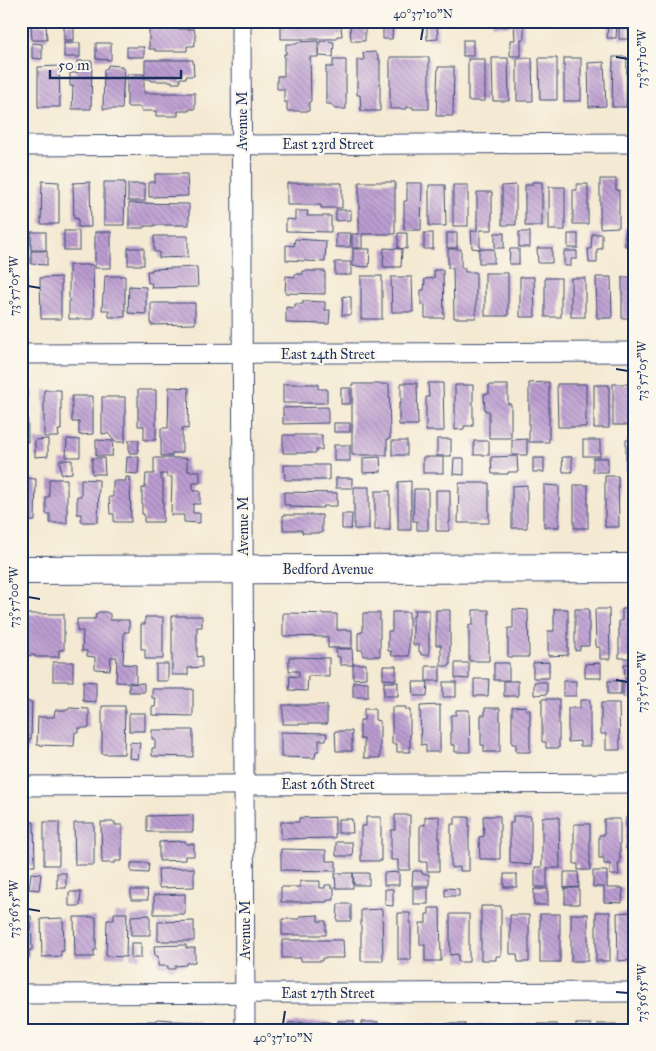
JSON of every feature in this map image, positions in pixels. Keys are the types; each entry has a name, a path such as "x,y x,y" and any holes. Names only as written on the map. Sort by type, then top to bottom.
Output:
{"main road":[{"name":"Bedford Avenue","path":"21,570 635,568"}],"street":[{"name":"Avenue M","path":"241,21 245,1030"},
{"name":"East 23rd Street","path":"21,146 635,143"},
{"name":"East 24th Street","path":"21,354 635,352"},
{"name":"East 26th Street","path":"21,786 635,783"},
{"name":"East 27th Street","path":"21,994 635,992"}],"building":[{"path":"127,21 144,21 144,25 127,24"},
{"path":"281,21 344,21 341,25 342,36 337,36 337,39 281,39"},
{"path":"368,21 380,21 380,25 368,25"},
{"path":"395,21 409,21 409,23 395,24"},
{"path":"492,21 510,21 510,26 492,26"},
{"path":"64,24 74,24 74,40 64,40"},
{"path":"383,24 393,25 392,39 383,39"},
{"path":"514,24 524,24 524,39 521,39 521,56 510,56 510,40 515,40"},
{"path":"608,24 617,24 616,38 607,38"},
{"path":"619,24 628,24 629,39 619,39"},
{"path":"31,25 46,25 47,40 32,40"},
{"path":"350,25 365,25 365,41 351,41"},
{"path":"427,25 437,25 438,39 427,40"},
{"path":"149,28 194,29 196,39 194,46 187,46 187,51 155,51 155,49 149,49"},
{"path":"463,40 473,40 473,56 463,56"},
{"path":"318,41 318,57 310,57 311,101 309,102 309,111 287,111 287,102 284,102 284,89 277,89 277,76 284,76 286,44"},
{"path":"320,41 334,42 333,57 319,56"},
{"path":"32,43 42,44 42,59 32,58"},
{"path":"64,43 80,43 80,57 64,57"},
{"path":"96,43 111,43 111,60 96,59"},
{"path":"127,47 144,47 144,57 127,57"},
{"path":"375,52 378,59 380,59 380,111 361,111 360,95 357,95 357,60 364,60 363,53"},
{"path":"390,57 429,57 429,109 407,107 407,109 390,109"},
{"path":"613,57 627,57 626,107 612,107"},
{"path":"492,58 508,58 509,101 493,101"},
{"path":"517,58 532,58 533,101 517,101"},
{"path":"539,58 557,58 557,100 540,100"},
{"path":"564,58 581,58 581,101 564,101"},
{"path":"468,59 485,59 485,101 468,101"},
{"path":"145,60 193,60 194,76 180,78 180,83 151,81 151,79 145,79"},
{"path":"333,60 346,60 346,109 335,109 331,104 326,104 326,67 333,67"},
{"path":"77,61 92,61 91,109 72,109 73,86 70,86 70,73 77,73"},
{"path":"604,62 606,106 589,107 588,63"},
{"path":"108,65 124,68 122,109 103,109 104,69 107,69"},
{"path":"59,66 60,107 38,107 38,67"},
{"path":"438,67 454,67 453,116 436,116"},
{"path":"21,72 28,72 28,110 21,110"},
{"path":"127,74 144,74 144,93 195,93 195,109 178,111 178,116 156,116 156,111 141,111 141,107 127,107"},
{"path":"155,174 187,174 188,196 149,197 149,182 155,182"},
{"path":"600,179 616,179 616,190 619,190 619,227 600,228"},
{"path":"42,181 59,182 59,224 41,224"},
{"path":"90,182 91,227 78,227 78,218 74,219 73,183"},
{"path":"104,182 125,182 124,225 104,225"},
{"path":"359,182 395,182 395,234 362,234 362,248 352,248 352,234 359,234"},
{"path":"532,182 542,182 542,226 525,226 525,185 532,185"},
{"path":"287,183 342,183 342,208 321,208 321,205 287,205"},
{"path":"407,183 422,183 421,230 404,230 404,201 407,201"},
{"path":"128,184 145,184 145,201 128,201"},
{"path":"577,184 588,184 588,224 573,224 573,190 577,190"},
{"path":"429,185 445,185 446,226 429,226"},
{"path":"453,185 468,185 468,226 453,226"},
{"path":"516,185 516,225 502,225 502,186"},
{"path":"21,186 27,186 28,232 21,232"},
{"path":"549,187 565,187 565,230 549,230"},
{"path":"633,191 635,191 635,247 625,246 625,228 633,227"},
{"path":"477,192 492,192 492,230 480,230 480,249 472,248 471,231 477,231"},
{"path":"129,203 189,204 189,225 154,225 145,226 145,228 129,228"},
{"path":"336,210 351,210 351,220 336,221"},
{"path":"295,211 308,211 307,216 331,216 331,232 286,231 286,219 295,220"},
{"path":"64,231 79,231 79,250 64,250"},
{"path":"31,232 46,232 46,250 31,250"},
{"path":"95,232 111,232 111,268 95,268"},
{"path":"519,232 530,232 530,247 519,247"},
{"path":"336,233 351,233 350,247 336,247"},
{"path":"398,233 407,233 407,249 398,248"},
{"path":"424,233 433,233 433,249 424,249"},
{"path":"447,233 457,233 457,248 447,248"},
{"path":"495,233 504,233 504,248 495,248"},
{"path":"568,234 578,234 578,248 568,248"},
{"path":"592,234 602,234 602,249 597,249 597,263 589,263 588,249 591,249"},
{"path":"154,236 188,236 188,257 159,258 159,252 154,252"},
{"path":"295,239 326,241 325,262 286,260 286,245 294,246"},
{"path":"128,248 144,248 144,265 128,265"},
{"path":"384,248 402,249 401,267 383,267"},
{"path":"537,248 552,248 552,263 538,263"},
{"path":"353,249 370,249 369,267 353,266"},
{"path":"448,249 461,249 461,268 465,268 465,272 476,272 476,318 454,318 453,268 448,268"},
{"path":"479,249 494,249 494,263 479,263"},
{"path":"510,249 519,249 519,264 509,264"},
{"path":"31,251 47,251 47,265 31,264"},
{"path":"564,251 577,251 577,259 571,259 571,266 564,266"},
{"path":"335,262 351,262 351,275 335,275"},
{"path":"69,265 93,265 94,319 69,319"},
{"path":"197,267 198,287 151,288 152,283 148,283 147,271 152,271 152,269"},
{"path":"434,270 443,270 444,318 425,318 425,305 421,305 421,290 424,290 425,279 434,278"},
{"path":"303,271 325,271 325,294 285,293 286,276 295,277 295,274 303,274"},
{"path":"485,273 508,273 508,316 485,316"},
{"path":"21,276 28,276 28,318 21,318"},
{"path":"105,276 125,276 125,317 109,317 109,310 102,310"},
{"path":"361,276 382,276 382,319 361,319"},
{"path":"61,277 61,319 41,319 40,278"},
{"path":"391,277 412,277 413,312 392,312"},
{"path":"520,277 534,277 535,317 520,317"},
{"path":"596,277 611,277 612,318 597,318"},
{"path":"622,277 635,277 635,318 622,318"},
{"path":"545,278 561,278 561,317 545,317"},
{"path":"571,278 585,278 585,317 571,317"},
{"path":"129,286 146,287 146,314 128,313"},
{"path":"343,296 351,297 351,315 342,315"},
{"path":"303,301 325,302 325,310 330,310 329,324 286,323 286,307 295,308 295,304 303,304"},
{"path":"151,303 195,303 195,324 151,325"},
{"path":"549,382 549,442 529,442 529,383"},
{"path":"401,383 417,383 418,425 399,425"},
{"path":"428,383 443,383 444,431 426,431 426,397 429,397"},
{"path":"283,384 318,384 318,389 327,389 327,403 283,403"},
{"path":"352,384 389,384 390,439 387,439 387,455 352,455"},
{"path":"557,384 586,384 586,427 558,427"},
{"path":"613,384 629,384 629,425 613,425"},
{"path":"455,385 473,385 473,426 464,426 464,429 455,430"},
{"path":"489,385 508,385 508,404 511,404 511,438 489,438 489,411 485,411 484,394 489,394"},
{"path":"594,385 609,385 609,428 594,428"},
{"path":"169,387 189,388 188,429 182,428 182,453 172,453 172,456 161,456 161,428 168,428"},
{"path":"341,388 350,388 350,404 341,404"},
{"path":"21,389 27,389 28,442 21,442"},
{"path":"44,390 61,390 61,430 58,430 59,437 44,437"},
{"path":"138,390 156,390 156,440 144,440 144,426 138,426"},
{"path":"72,396 93,396 93,434 79,435 79,422 72,422"},
{"path":"102,397 125,397 125,442 115,442 108,433 102,434"},
{"path":"328,407 328,423 283,424 283,408"},
{"path":"334,423 350,423 350,432 334,432"},
{"path":"283,435 322,435 322,450 316,450 316,453 283,453"},
{"path":"48,439 48,456 35,457 35,440"},
{"path":"67,439 80,440 80,457 66,457"},
{"path":"437,439 451,439 451,456 437,456"},
{"path":"527,439 527,455 512,455 512,440"},
{"path":"96,440 113,441 112,456 96,456"},
{"path":"129,440 139,440 138,453 129,453"},
{"path":"583,440 600,440 600,456 583,456"},
{"path":"626,440 635,440 634,472 626,472"},
{"path":"392,441 407,441 407,455 392,455"},
{"path":"474,441 489,441 489,455 474,455"},
{"path":"334,445 350,445 350,461 334,461"},
{"path":"517,456 518,472 492,474 491,457"},
{"path":"127,457 139,457 138,474 126,473"},
{"path":"380,457 381,472 363,473 363,458"},
{"path":"423,457 443,457 443,473 423,473"},
{"path":"562,457 572,457 572,472 563,472"},
{"path":"92,458 104,458 105,474 92,474"},
{"path":"154,458 187,458 188,471 200,471 200,483 193,483 193,491 200,491 200,504 193,504 193,513 200,513 200,523 184,522 184,515 171,515 172,477 167,477 167,474 161,474 161,479 163,480 163,522 144,522 144,514 142,514 142,488 145,488 146,474 154,474"},
{"path":"454,458 464,458 464,475 453,474"},
{"path":"533,458 544,458 544,472 533,472"},
{"path":"593,458 608,458 608,472 593,472"},
{"path":"21,459 26,459 26,478 36,479 35,521 21,521"},
{"path":"60,460 72,460 72,473 61,474"},
{"path":"284,465 329,465 329,480 285,480"},
{"path":"605,476 618,476 619,527 605,527"},
{"path":"126,477 129,477 130,481 131,522 114,522 114,514 110,514 109,497 113,497 113,481 126,481"},
{"path":"336,478 352,478 352,488 336,488"},
{"path":"49,479 67,479 67,523 50,523 50,514 46,514 46,497 49,497"},
{"path":"81,479 99,480 98,522 81,522 81,514 77,514 77,496 81,496"},
{"path":"411,481 411,530 398,530 398,482"},
{"path":"459,483 489,483 489,523 458,523"},
{"path":"527,485 527,528 512,528 512,486"},
{"path":"544,485 559,486 559,527 544,527"},
{"path":"574,485 588,485 588,528 574,528"},
{"path":"354,487 369,487 369,529 354,529"},
{"path":"414,489 428,489 428,530 417,530 417,521 413,521"},
{"path":"436,490 450,490 449,531 436,531"},
{"path":"375,491 390,491 390,530 375,530"},
{"path":"284,492 337,493 337,506 323,506 323,508 290,507 290,505 284,505"},
{"path":"342,514 352,514 351,529 342,529"},
{"path":"283,515 322,515 322,533 302,533 302,530 283,530"},
{"path":"626,607 635,607 635,658 619,658 619,621 622,621 622,609 626,609"},
{"path":"513,609 528,610 529,657 508,657 508,628 513,628"},
{"path":"554,609 568,609 568,655 548,656 548,631 554,631"},
{"path":"575,609 589,609 589,646 580,646 580,650 575,651"},
{"path":"595,609 609,609 610,659 600,659 600,647 596,647"},
{"path":"414,610 429,610 429,655 421,655 419,645 413,645"},
{"path":"436,610 450,610 450,666 441,666 441,645 436,645"},
{"path":"473,610 489,610 489,661 469,661 469,625 473,625"},
{"path":"99,612 110,614 110,620 129,620 129,632 124,632 123,664 136,665 136,683 116,682 117,657 111,657 110,670 95,669 95,657 87,656 87,651 82,651 83,631 77,631 77,619 95,619 96,614"},
{"path":"392,612 409,612 409,656 392,656 391,651 388,651 388,631 392,631"},
{"path":"283,613 337,614 337,630 352,630 352,648 328,648 328,637 283,636"},
{"path":"363,613 380,613 380,656 363,656 363,650 358,650 358,633 363,632"},
{"path":"23,614 64,614 64,650 59,650 59,657 21,656 21,620 23,620"},
{"path":"172,616 202,616 202,627 197,627 197,657 202,656 202,667 188,668 188,675 172,675"},
{"path":"145,617 163,617 163,659 145,659 145,649 141,649 141,624 145,624"},
{"path":"336,649 352,649 353,665 340,665 340,657 337,657"},
{"path":"289,657 329,658 329,677 308,676 307,691 289,690 290,676 299,677 299,671 289,671"},
{"path":"53,662 73,662 73,681 53,681"},
{"path":"549,662 549,678 533,678 533,663"},
{"path":"455,663 469,663 469,679 455,678"},
{"path":"494,663 509,663 509,680 494,680"},
{"path":"601,663 601,678 585,678 585,664"},
{"path":"156,664 168,664 168,681 156,681"},
{"path":"353,664 366,664 366,678 353,679"},
{"path":"624,664 635,664 635,679 625,679"},
{"path":"383,666 396,666 396,680 383,679"},
{"path":"426,666 440,666 440,681 426,681"},
{"path":"474,679 489,679 488,696 474,696"},
{"path":"83,681 96,682 96,702 83,701"},
{"path":"504,681 518,681 518,696 504,696"},
{"path":"563,681 576,681 576,696 563,696"},
{"path":"608,681 621,681 621,694 608,694"},
{"path":"353,682 368,682 368,697 353,697"},
{"path":"384,682 398,682 398,696 384,696"},
{"path":"413,682 428,682 427,696 414,696"},
{"path":"443,682 456,682 456,697 443,697"},
{"path":"534,682 547,682 547,694 534,695"},
{"path":"623,682 632,682 633,697 623,697"},
{"path":"144,683 144,692 129,692 129,684"},
{"path":"152,689 193,689 193,716 152,715 152,707 155,707 156,698 152,698"},
{"path":"542,699 559,699 559,748 546,748 546,742 542,742"},
{"path":"580,700 590,700 590,746 580,746 580,741 568,742 568,708 580,708"},
{"path":"21,701 32,702 29,749 21,749"},
{"path":"601,703 619,703 620,750 606,750 606,734 601,734"},
{"path":"283,705 327,705 327,724 283,724"},
{"path":"440,705 440,752 426,752 426,744 421,745 420,706"},
{"path":"102,706 125,706 124,754 102,754"},
{"path":"526,706 526,710 530,710 530,752 516,752 516,744 512,744 512,707"},
{"path":"392,707 406,707 406,710 410,710 410,752 397,752 397,744 392,744"},
{"path":"631,707 635,707 635,749 632,749"},
{"path":"69,708 89,709 89,728 79,728 79,732 75,732 74,746 37,745 38,717 54,717 55,710 68,710"},
{"path":"485,708 500,708 500,752 484,752 484,745 481,745 481,715 485,715"},
{"path":"364,709 375,709 375,720 380,721 380,758 364,758 364,739 360,739 360,720 364,720"},
{"path":"456,710 469,710 470,752 455,752 455,745 451,745 451,715 456,715"},
{"path":"129,713 145,713 145,731 129,731"},
{"path":"152,730 193,730 193,757 152,756 152,748 155,748 155,739 152,739"},
{"path":"335,731 352,731 352,751 336,751"},
{"path":"281,732 327,733 326,740 319,740 319,751 316,751 315,758 281,757"},
{"path":"130,742 140,743 138,759 129,758"},
{"path":"193,815 193,832 147,832 147,816"},
{"path":"395,815 410,815 410,870 398,870 398,860 391,860 391,830 395,830"},
{"path":"439,816 439,871 427,871 427,862 420,862 420,825 425,825 425,817"},
{"path":"483,816 500,816 500,859 480,859 479,837 484,836"},
{"path":"513,816 531,816 531,865 510,863 510,823 513,823"},
{"path":"335,817 335,838 281,839 281,822 299,822 299,818"},
{"path":"366,817 381,817 381,861 361,861 361,826 366,826"},
{"path":"455,817 469,817 469,871 460,871 460,867 451,868 451,824 455,824"},
{"path":"542,817 559,817 560,868 547,868 547,887 535,887 535,867 542,867"},
{"path":"626,817 635,817 635,855 630,855 630,849 626,849"},
{"path":"338,819 352,819 353,833 338,833"},
{"path":"604,819 620,819 619,875 610,875 610,864 604,864 604,858 599,858 599,835 604,835"},
{"path":"21,822 34,822 35,866 21,866"},
{"path":"44,822 59,822 59,865 44,865"},
{"path":"101,822 115,822 115,825 122,825 122,861 102,863"},
{"path":"74,823 94,823 94,865 75,865"},
{"path":"574,824 590,824 590,870 578,870 578,864 574,864"},
{"path":"185,841 186,844 194,844 194,856 185,856 185,860 159,861 159,842"},
{"path":"336,842 352,842 353,856 336,856"},
{"path":"281,849 326,850 326,861 336,861 336,871 281,870"},
{"path":"131,863 149,863 148,873 131,872"},
{"path":"194,868 194,887 159,888 158,869"},
{"path":"413,871 422,871 422,874 429,874 429,886 412,886"},
{"path":"593,871 607,871 607,888 623,888 622,903 604,902 604,887 593,887"},
{"path":"399,872 399,885 384,885 384,873"},
{"path":"564,872 578,872 579,887 564,888"},
{"path":"31,873 41,874 39,890 29,889"},
{"path":"57,873 66,873 66,888 57,888"},
{"path":"335,873 353,873 353,888 336,888"},
{"path":"353,873 369,873 369,885 354,885"},
{"path":"504,874 517,874 517,887 504,887"},
{"path":"300,881 320,881 320,888 325,888 325,885 331,885 331,888 334,888 334,900 327,900 327,902 281,902 281,887 300,887"},
{"path":"632,887 635,887 635,902 632,902"},
{"path":"413,888 428,888 428,904 413,904"},
{"path":"445,888 459,889 459,896 445,896"},
{"path":"565,888 579,888 579,904 565,904"},
{"path":"385,889 393,889 393,906 385,905"},
{"path":"534,889 548,889 548,905 534,905"},
{"path":"131,890 147,890 148,900 131,900"},
{"path":"69,892 81,892 80,906 69,906"},
{"path":"185,894 185,914 154,914 154,895"},
{"path":"338,904 351,904 351,921 337,921"},
{"path":"481,906 501,906 501,956 496,956 496,960 481,960"},
{"path":"429,908 440,908 441,961 425,961 425,945 420,945 420,923 426,923 426,914 429,914"},
{"path":"382,909 383,961 361,961 361,910"},
{"path":"596,912 610,912 610,961 596,961"},
{"path":"631,912 631,960 618,961 617,913"},
{"path":"114,913 127,913 126,957 106,956 107,920 114,920"},
{"path":"398,913 410,913 411,960 398,960"},
{"path":"450,914 469,914 469,962 458,962 458,954 450,955"},
{"path":"540,914 560,914 560,962 540,962"},
{"path":"571,914 588,914 588,961 571,961"},
{"path":"150,915 150,935 131,935 131,916"},
{"path":"318,915 318,921 326,921 326,935 282,935 282,919 300,919 300,916"},
{"path":"510,915 529,915 529,962 518,962 517,954 510,954"},
{"path":"21,916 31,916 32,950 29,950 29,957 21,957"},
{"path":"74,917 96,917 96,950 94,950 94,957 75,957"},
{"path":"63,918 64,951 61,951 61,956 42,957 41,919"},
{"path":"194,921 194,941 158,941 158,922"},
{"path":"282,940 343,940 344,958 322,958 322,961 301,961 301,958 282,958"},
{"path":"131,943 141,943 141,958 131,958"},
{"path":"186,945 186,948 195,948 195,962 175,966 175,969 168,969 168,966 158,966 158,956 155,956 154,946"},
{"path":"157,1019 199,1022 199,1030 147,1030 147,1021 157,1021"},
{"path":"338,1021 354,1021 354,1030 338,1030"},
{"path":"131,1022 144,1022 144,1030 131,1030"},
{"path":"330,1022 330,1030 288,1030 288,1023"},
{"path":"361,1022 378,1022 378,1030 361,1030"},
{"path":"411,1024 411,1030 390,1030 390,1025"},
{"path":"436,1024 436,1030 419,1030 419,1025"},
{"path":"448,1024 465,1024 465,1030 448,1030"},
{"path":"477,1024 496,1024 496,1030 477,1030"},
{"path":"515,1024 529,1024 529,1030 515,1030"},
{"path":"538,1024 557,1024 557,1030 538,1030"},
{"path":"576,1024 591,1024 591,1030 576,1030"},
{"path":"598,1024 616,1024 616,1030 598,1030"},
{"path":"628,1024 635,1024 635,1030 628,1030"}]}
